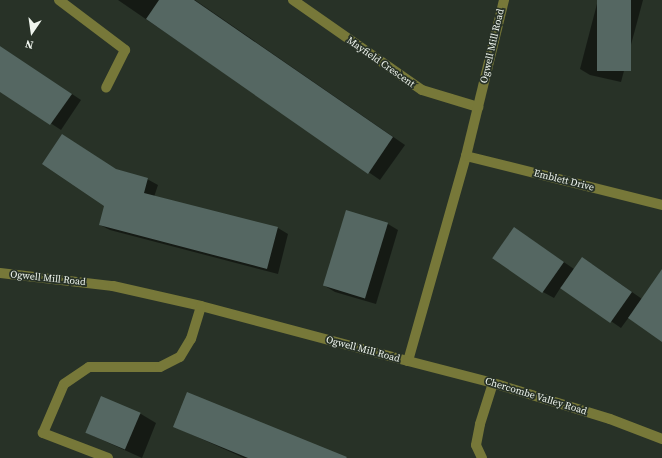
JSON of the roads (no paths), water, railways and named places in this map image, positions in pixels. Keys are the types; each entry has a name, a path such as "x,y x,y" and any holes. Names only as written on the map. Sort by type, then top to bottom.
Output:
{"street":[{"path":"59,0 125,50 106,88"},
{"name":"Mayfield Crescent","path":"293,0 422,90 478,107"},
{"name":"Ogwell Mill Road","path":"0,273 113,286 201,306 408,361 466,156 504,0"},
{"name":"Emblett Drive","path":"466,156 662,205"},
{"path":"108,458 43,432 64,384 89,367 160,367 180,357 191,339 201,306"},
{"name":"Chercombe Valley Road","path":"408,361 493,383 610,419 662,439"},
{"path":"482,458 476,445 480,424 493,383"}]}
